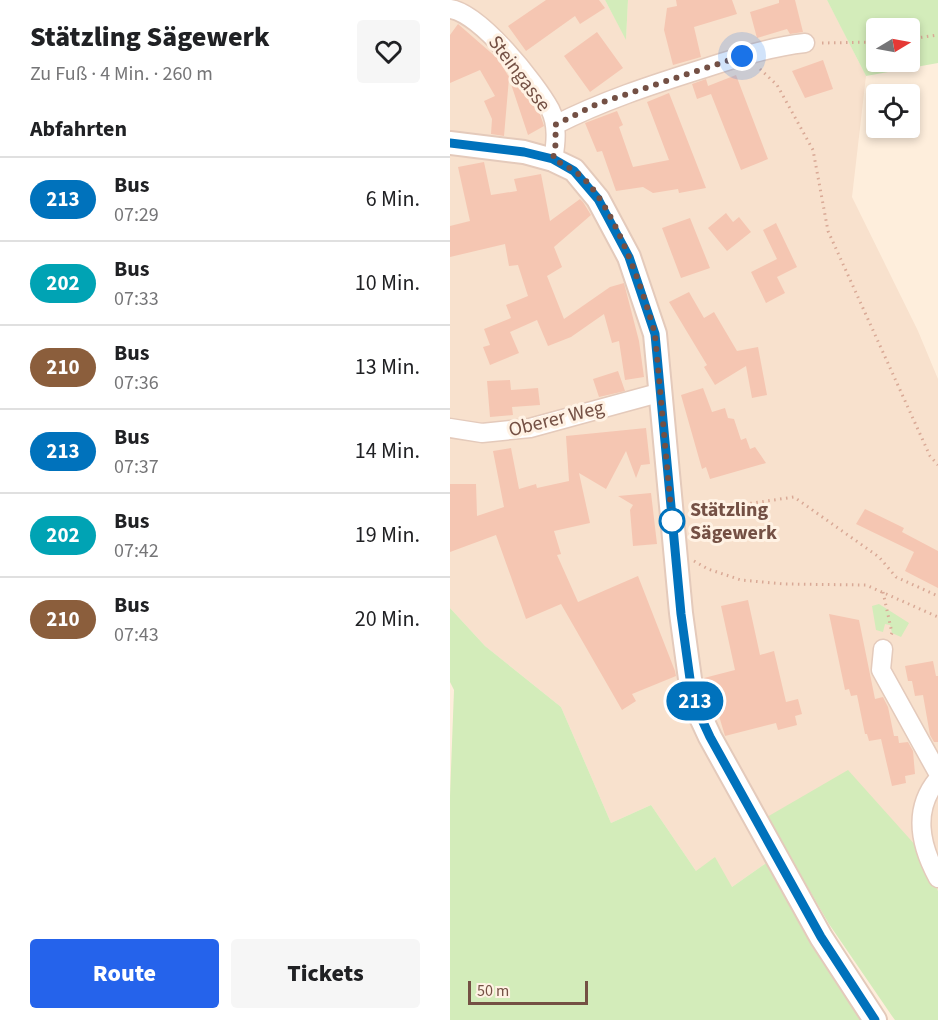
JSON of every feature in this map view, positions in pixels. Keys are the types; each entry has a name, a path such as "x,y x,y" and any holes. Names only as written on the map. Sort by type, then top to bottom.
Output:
{"street":[{"name":"Steingasse","path":"450,9 470,15 487,29 550,110 555,125 556,142 553,159"},
{"path":"555,125 597,104 649,85 757,52 805,43"},
{"path":"450,144 524,152 553,159 574,171 585,181 598,199 629,257 655,334 662,392 674,550 690,679 697,709 710,737 821,937 875,1020"},
{"name":"Oberer Weg","path":"450,428 482,433 530,428 662,392"},
{"path":"883,649 881,670 938,773"},
{"path":"938,779 929,790 923,806 920,831 927,857 938,878"}],"path":[{"path":"920,37 938,35"},
{"path":"805,43 866,42"},
{"path":"759,68 777,85 813,150 828,231 930,456 938,465"},
{"path":"671,515 794,496 879,557 896,577 938,596"},
{"path":"674,550 708,569 741,580 784,584 866,585 938,617"},
{"path":"883,592 892,633 883,649"}],"shaded area":[{"path":"450,0 605,0 626,39 628,0 827,0 866,76 852,197 918,331 938,379 938,891 933,881 757,822 776,856 732,887 696,871 651,805 611,823 561,707 485,646 450,608"}],"green space":[{"path":"605,0 628,0 626,40"},
{"path":"827,0 938,0 938,63 920,66 920,18 866,18 866,72 888,72 866,76"},
{"path":"879,604 909,623 901,637 892,633 890,625 885,624 883,632 876,630 872,606"},
{"path":"450,608 485,646 561,707 611,823 651,805 696,871 715,857 732,887 769,861 865,1020 450,1020 450,796 454,690 450,682"},
{"path":"848,770 917,847 938,891 938,1020 895,1020 829,924 767,817"}],"building":[{"path":"546,0 599,0 605,8 580,24 575,16 526,51 508,26"},
{"path":"676,0 732,0 737,14 694,27 701,57 673,65 664,30 667,8 677,6"},
{"path":"779,0 795,0 803,32 790,34 787,29 757,38 750,12 779,3"},
{"path":"458,24 497,58 509,77 512,76 540,114 544,126 528,135 509,78 504,136 491,134 492,119 484,101 495,96 480,70 450,83 450,35"},
{"path":"597,32 623,68 590,92 564,56"},
{"path":"823,60 833,89 805,98 792,71"},
{"path":"736,75 768,159 741,170 711,94 697,99 692,84 706,79 708,86"},
{"path":"669,93 706,188 679,193 678,189 653,193 643,187 616,191 602,151 597,152 585,123 617,111 623,125 619,127 633,167 669,160 647,102"},
{"path":"484,162 491,195 517,191 514,179 541,174 550,221 580,199 583,202 591,215 554,247 562,267 547,276 564,319 610,287 624,283 639,341 644,377 625,380 619,341 612,343 604,314 571,337 548,346 537,320 510,332 519,353 490,365 483,347 490,345 484,329 511,318 506,305 528,296 518,265 509,266 505,244 450,257 450,226 470,221 458,167"},
{"path":"726,213 733,222 739,217 751,232 727,251 708,228"},
{"path":"690,218 710,268 681,278 662,228"},
{"path":"776,223 797,267 777,277 785,293 766,303 751,272 777,259 763,230"},
{"path":"689,292 704,318 714,312 737,351 758,347 767,395 752,398 746,366 715,385 704,367 707,365 669,302"},
{"path":"618,371 625,391 599,397 593,379"},
{"path":"510,380 511,390 538,388 540,405 512,407 513,415 490,417 487,381"},
{"path":"703,388 712,412 725,408 728,418 734,419 741,440 746,438 750,449 755,447 766,463 710,479 706,467 702,469 681,395"},
{"path":"646,428 650,464 641,465 636,478 626,451 606,489 579,473 590,523 554,531 561,554 557,555 578,602 638,576 675,671 676,676 632,694 636,701 622,710 561,604 526,619 496,535 450,552 450,484 476,484 477,516 504,507 493,451 511,448 519,489 536,484 537,488 569,481 566,436"},
{"path":"651,493 657,544 633,546 630,510 633,505 618,496"},
{"path":"865,509 904,528 902,532 938,551 938,588 905,571 914,552 856,524"},
{"path":"748,600 760,655 774,651 786,702 798,699 802,714 795,716 797,725 778,730 776,723 725,736 716,706 711,707 704,678 735,670 721,606"},
{"path":"829,614 859,620 875,699 883,697 888,707 894,736 898,736 899,743 908,742 913,751 915,774 905,776 906,783 892,786 881,739 869,741 865,734 857,695 851,696 849,689 845,690"},
{"path":"933,661 936,676 938,676 938,742 934,742 930,735 923,695 915,696 912,681 908,681 905,666"}],"bus line":[{"name":"213","path":"450,143 524,152 553,159 574,171 585,181 598,199 629,257 655,334 662,392 676,571 690,679 697,709 710,737 821,937 875,1020"}],"place":[{"name":"Stätzling Sägewerk","path":"672,521"}],"route":[{"path":"672,521 662,392 655,334 647,306 629,257 598,199 585,181 574,171 553,159 556,142 555,125 597,104 742,56"}]}
